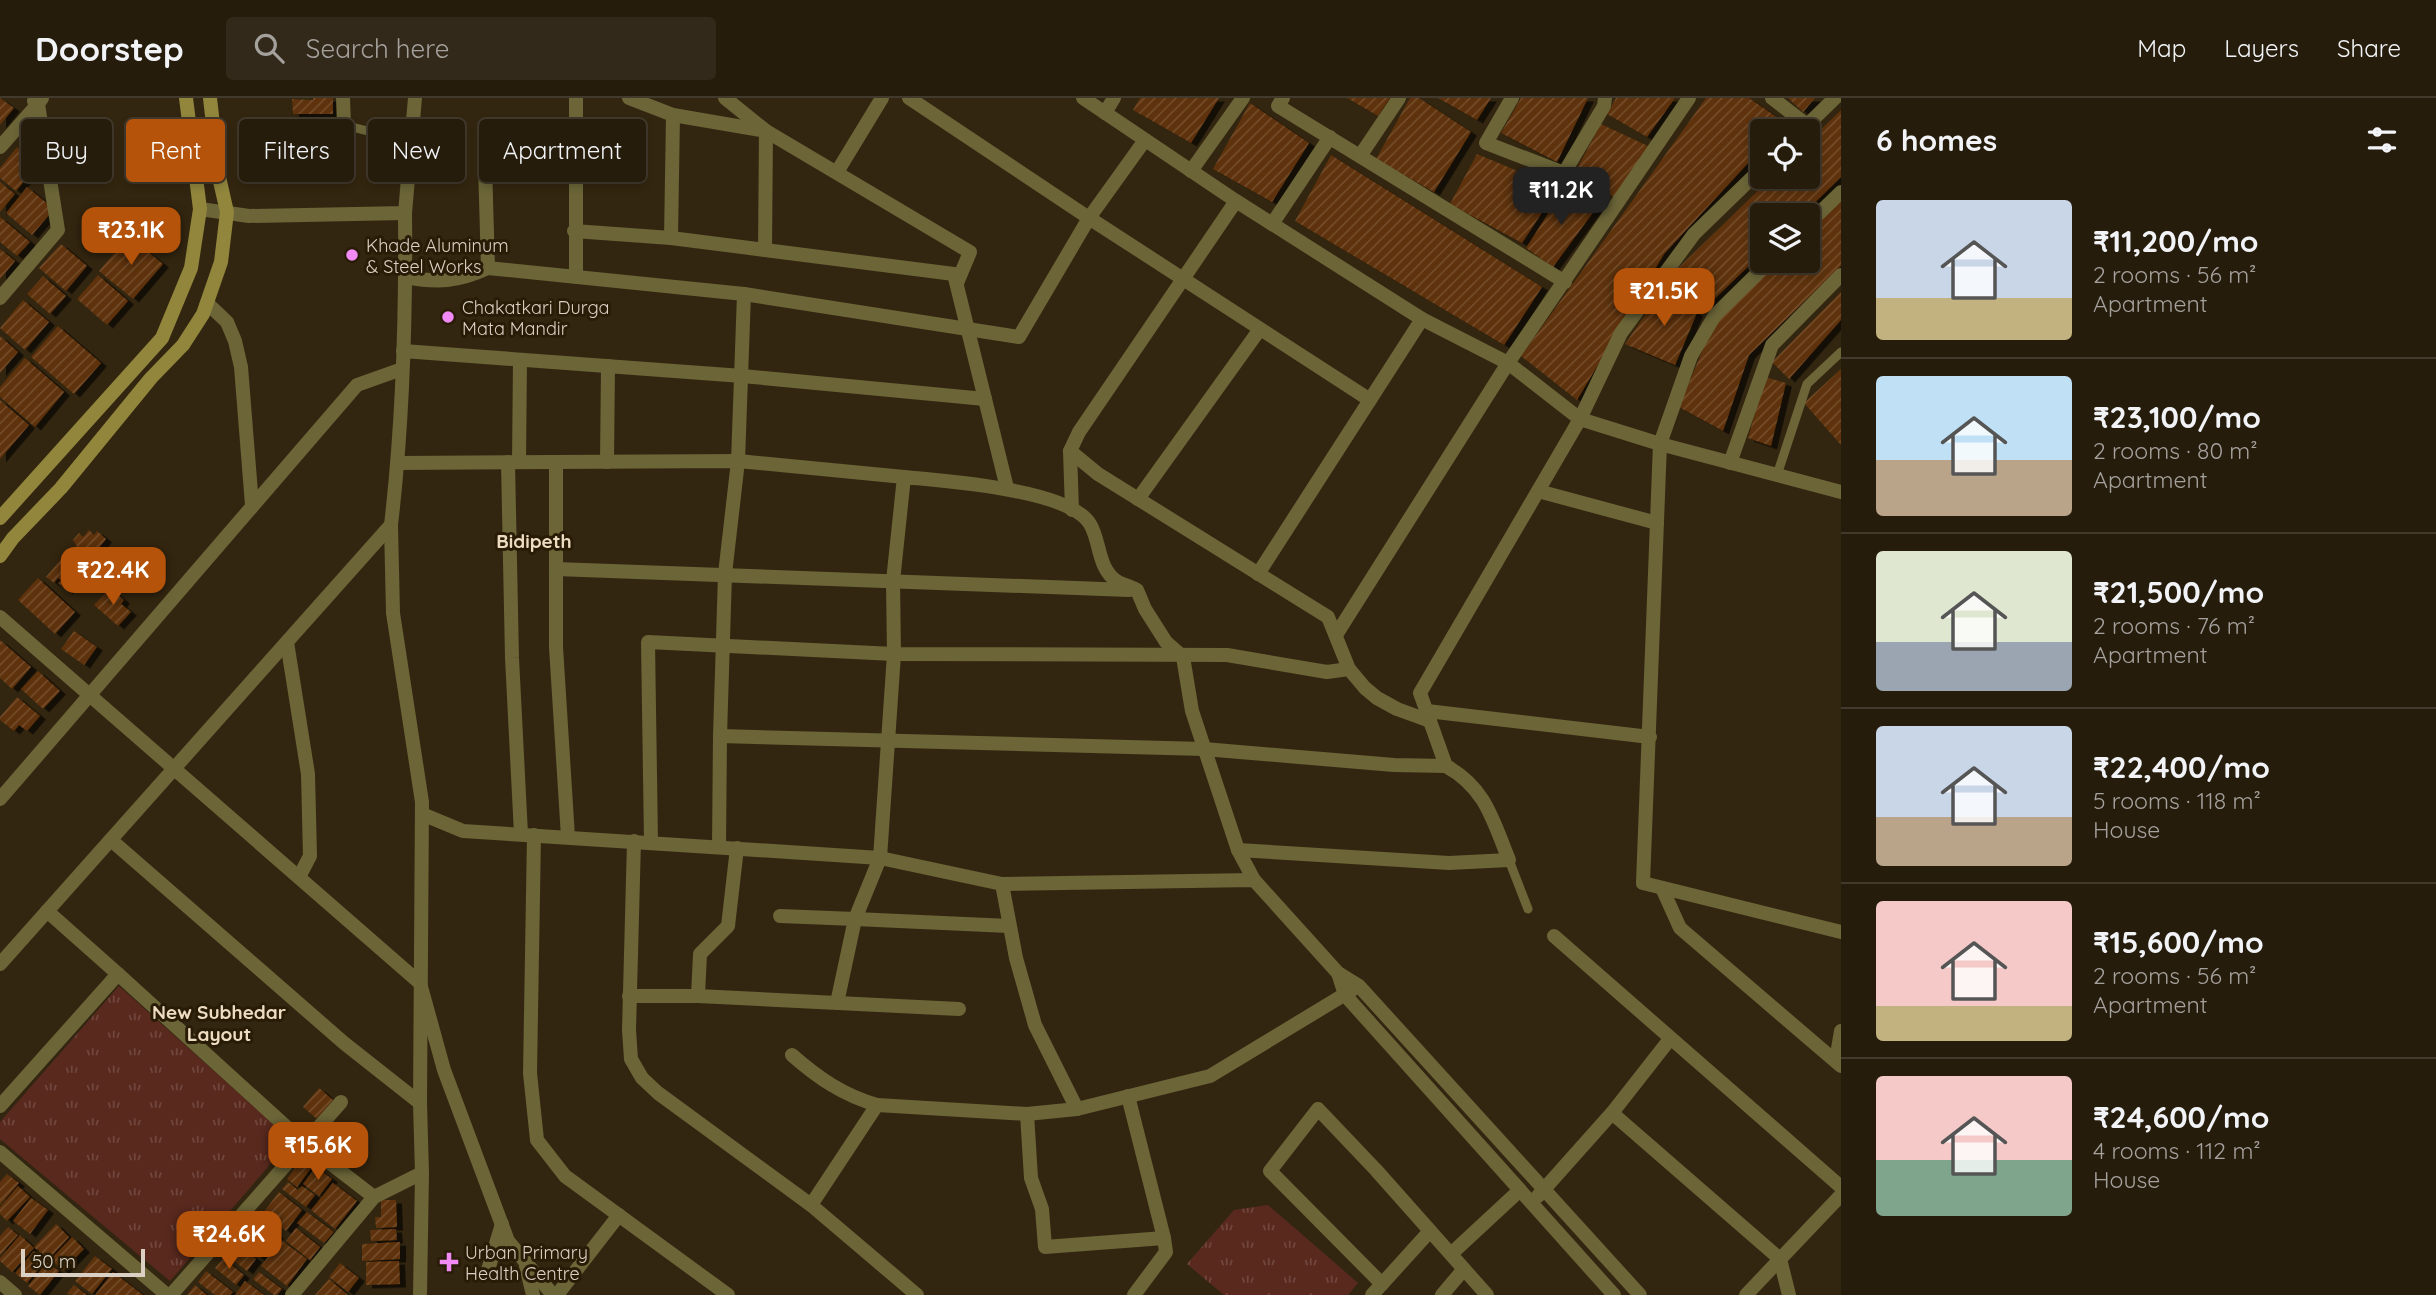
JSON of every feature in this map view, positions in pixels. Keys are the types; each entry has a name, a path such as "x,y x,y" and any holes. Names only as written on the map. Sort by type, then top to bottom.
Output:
{"main road":[{"path":"0,518 162,338 191,268 200,209 186,98"},
{"path":"0,556 183,345 203,314 221,262 226,212 210,98"}],"street":[{"path":"344,98 344,119"},
{"path":"413,119 415,98"},
{"path":"576,98 576,277"},
{"path":"629,98 673,115 766,131"},
{"path":"725,98 766,131 970,252 957,283"},
{"path":"837,172 882,98"},
{"path":"909,98 1370,400"},
{"path":"1083,98 1236,201 1422,319 1508,363 1580,419 1660,444 1841,492"},
{"path":"1104,113 1114,98"},
{"path":"1191,171 1243,98"},
{"path":"1360,156 1399,98"},
{"path":"1512,98 1486,143 1564,173 1604,106 1605,98"},
{"path":"1336,635 1508,363 1689,98"},
{"path":"1772,98 1794,119"},
{"path":"1813,119 1835,98"},
{"path":"0,148 37,100"},
{"path":"0,298 58,230 37,100"},
{"path":"1276,101 1565,282"},
{"path":"671,238 673,115"},
{"path":"765,250 766,131"},
{"path":"1272,224 1330,137"},
{"path":"405,277 447,281 467,278 488,268 744,294 1019,337 1089,218 1146,140"},
{"path":"1446,766 1420,693 1580,419 1621,333 1694,234 1750,180"},
{"path":"408,182 398,463 391,525 393,613 422,802 420,1295"},
{"path":"486,182 488,268"},
{"path":"1820,212 1841,192"},
{"path":"1072,510 1070,451 1079,432 1236,201"},
{"path":"200,209 249,216 405,214"},
{"path":"575,231 671,238 954,274 1007,488"},
{"path":"1758,273 1715,315 1691,356 1660,444 1643,883 1841,932"},
{"path":"1730,463 1772,345 1841,275"},
{"path":"719,846 725,573 737,461 744,294"},
{"path":"207,303 227,322 240,367 252,505"},
{"path":"1258,574 1422,319"},
{"path":"1138,499 1260,329"},
{"path":"403,351 742,376 985,399"},
{"path":"520,360 513,462 512,658 528,835 530,1073 537,1140 565,1176 728,1295"},
{"path":"607,462 608,366"},
{"path":"0,799 356,384 402,369"},
{"path":"1070,451 1098,474 1328,617 1349,670 1377,698 1397,709 1429,716 1650,737"},
{"path":"398,463 737,461 1007,488 1072,510 1090,523 1107,569 1118,582 1138,590 1145,609 1166,642 1183,657 1192,710 1204,749 1238,850 1254,880 1338,973 1359,986 1640,1295"},
{"path":"556,462 556,647 568,837"},
{"path":"837,1003 855,919 880,858 894,654 893,581 904,477"},
{"path":"1538,491 1657,523"},
{"path":"0,964 391,525"},
{"path":"556,569 1138,590"},
{"path":"0,617 420,982 444,1070 508,1241 555,1295 619,1215"},
{"path":"287,642 307,774 310,856 299,877"},
{"path":"651,842 648,642 894,654 1183,657 1227,655 1327,672 1349,670"},
{"path":"720,736 1204,749 1394,765 1446,766 1462,775 1485,800 1509,860 1449,863 1238,850"},
{"path":"422,814 463,831 880,858 1002,884 1254,880"},
{"path":"111,840 344,1044 420,1103"},
{"path":"634,841 629,996 631,1059 642,1078 682,1112 811,1205 917,1295"},
{"path":"698,996 700,954 728,926 737,848"},
{"path":"1002,884 1009,926 1035,1025 1077,1109"},
{"path":"1662,888 1680,928 1839,1063"},
{"path":"47,911 304,1143 374,1197"},
{"path":"780,916 1009,926"},
{"path":"1555,936 1841,1188"},
{"path":"1338,973 1345,995 1614,1295"},
{"path":"0,1106 118,974"},
{"path":"792,1055 820,1080 853,1098 877,1105 1027,1114 1077,1109 1210,1076 1359,986"},
{"path":"629,996 698,996 959,1009"},
{"path":"1839,1063 1841,1031"},
{"path":"1531,1202 1612,1113 1670,1039"},
{"path":"1128,1096 1166,1252 1134,1295"},
{"path":"0,1152 169,1295 341,1102"},
{"path":"811,1205 877,1105"},
{"path":"1430,1231 1377,1289 1270,1171 1318,1109 1430,1231 1451,1254 1487,1295"},
{"path":"1612,1113 1780,1259 1789,1295"},
{"path":"1027,1114 1031,1178 1042,1209 1045,1247 1164,1238"},
{"path":"292,1295 374,1197 422,1174"},
{"path":"1451,1254 1520,1190"},
{"path":"1746,1295 1841,1195"},
{"path":"488,1270 502,1224"},
{"path":"525,1261 533,1295"},
{"path":"1442,1295 1464,1269"},
{"path":"0,1282 15,1295"}],"lane":[{"path":"1777,475 1807,384 1841,352"},
{"path":"1509,860 1528,909"}],"green space":[{"path":"119,986 291,1140 170,1281 0,1139 0,1122"},
{"path":"1268,1205 1358,1283 1348,1295 1224,1295 1187,1264 1234,1210"}],"building":[{"path":"0,98 14,108 0,125"},
{"path":"333,98 333,114 293,114 292,99"},
{"path":"1140,98 1219,98 1191,143 1133,110"},
{"path":"1347,98 1390,98 1378,116"},
{"path":"1410,98 1419,98 1471,132 1434,192 1376,159"},
{"path":"1438,98 1491,98 1477,120"},
{"path":"1521,98 1588,98 1557,162 1501,133"},
{"path":"1616,98 1675,98 1647,137 1607,114"},
{"path":"1706,98 1749,98 1779,119 1750,119 1750,161 1664,254 1577,400 1521,356"},
{"path":"1788,98 1815,98 1803,112"},
{"path":"1250,103 1309,143 1272,202 1213,169"},
{"path":"1841,110 1841,177 1814,203 1750,203 1750,265 1703,310 1670,276 1760,189 1820,189 1820,130"},
{"path":"1601,124 1650,147 1614,197 1574,174"},
{"path":"17,147 21,150 21,182 24,182 16,191 0,178 0,168"},
{"path":"1477,154 1558,188 1522,243 1450,204"},
{"path":"1331,155 1542,287 1504,345 1295,221"},
{"path":"0,182 15,194 0,212"},
{"path":"27,187 54,209 32,235 6,213"},
{"path":"1564,189 1597,207 1553,267 1526,248"},
{"path":"1841,199 1841,266 1749,355 1723,431 1679,407 1715,320 1764,273 1820,273 1820,219"},
{"path":"0,217 30,242 17,256 0,242"},
{"path":"129,236 163,264 133,299 99,271"},
{"path":"61,244 87,266 66,291 39,268"},
{"path":"0,249 15,261 0,279"},
{"path":"98,275 128,301 107,325 77,299"},
{"path":"43,276 66,296 50,314 27,294"},
{"path":"1666,285 1697,313 1675,365 1625,344"},
{"path":"1841,292 1841,320 1789,379 1772,362"},
{"path":"23,300 49,322 25,350 0,328"},
{"path":"58,326 101,363 74,394 31,357"},
{"path":"0,336 18,352 0,373"},
{"path":"25,358 64,392 35,427 0,397 0,387"},
{"path":"1841,369 1841,445 1804,403"},
{"path":"1765,377 1786,383 1771,446 1748,438"},
{"path":"0,400 29,425 0,459"},
{"path":"89,530 94,535 97,531 106,539 89,560 76,549 73,540 79,533 83,537"},
{"path":"62,558 71,565 65,572 75,581 67,591 58,583 61,580 58,578 54,583 46,577"},
{"path":"38,578 75,612 55,634 18,600"},
{"path":"110,588 124,600 121,604 131,612 118,626 94,605"},
{"path":"74,631 97,647 84,665 61,649"},
{"path":"0,640 31,667 12,689 0,678"},
{"path":"38,671 60,691 43,709 21,689"},
{"path":"17,697 40,716 27,731 19,725 14,731 0,720"},
{"path":"319,1088 333,1100 317,1119 303,1107"},
{"path":"305,1155 315,1163 297,1187 287,1179"},
{"path":"316,1167 332,1179 319,1196 303,1184"},
{"path":"7,1174 19,1183 0,1205 0,1182"},
{"path":"288,1182 298,1190 302,1186 315,1195 306,1207 282,1189"},
{"path":"333,1183 357,1201 335,1229 311,1210"},
{"path":"18,1186 30,1197 7,1221 0,1214 0,1207"},
{"path":"279,1192 302,1210 286,1231 263,1213"},
{"path":"31,1198 48,1210 30,1234 13,1221"},
{"path":"381,1200 396,1200 397,1227 376,1228 375,1217 381,1217"},
{"path":"307,1212 334,1232 324,1243 297,1223"},
{"path":"258,1220 278,1235 260,1258 240,1243"},
{"path":"56,1224 69,1237 48,1260 34,1247"},
{"path":"8,1227 18,1235 0,1255 0,1236"},
{"path":"296,1228 320,1247 310,1260 286,1241"},
{"path":"396,1229 397,1240 371,1241 370,1230"},
{"path":"20,1235 34,1248 12,1272 0,1258"},
{"path":"72,1237 84,1249 63,1271 51,1259"},
{"path":"281,1240 307,1259 287,1286 261,1266"},
{"path":"235,1242 256,1259 247,1271 225,1254"},
{"path":"400,1242 400,1259 362,1261 362,1244"},
{"path":"34,1251 46,1261 27,1283 15,1273"},
{"path":"95,1256 112,1269 92,1294 75,1281"},
{"path":"223,1258 244,1275 236,1285 215,1268"},
{"path":"399,1261 400,1284 366,1285 366,1262"},
{"path":"47,1262 59,1271 40,1295 28,1286"},
{"path":"340,1263 359,1278 348,1292 329,1277"},
{"path":"206,1271 233,1292 230,1295 215,1295 198,1282"},
{"path":"113,1272 143,1295 95,1295"},
{"path":"259,1272 282,1289 277,1295 253,1279"},
{"path":"329,1279 348,1295 315,1295"},
{"path":"245,1281 264,1295 235,1295"},
{"path":"74,1285 87,1295 69,1295 67,1293"},
{"path":"195,1285 207,1295 187,1295"}],"place":[{"name":"Khade Aluminum & Steel Works","path":"352,255"},
{"name":"Chakatkari Durga Mata Mandir","path":"448,317"},
{"name":"Urban Primary Health Centre","path":"449,1262"}],"district":[{"name":"Bidipeth","path":"534,541"},
{"name":"New Subhedar Layout","path":"219,1023"}]}
